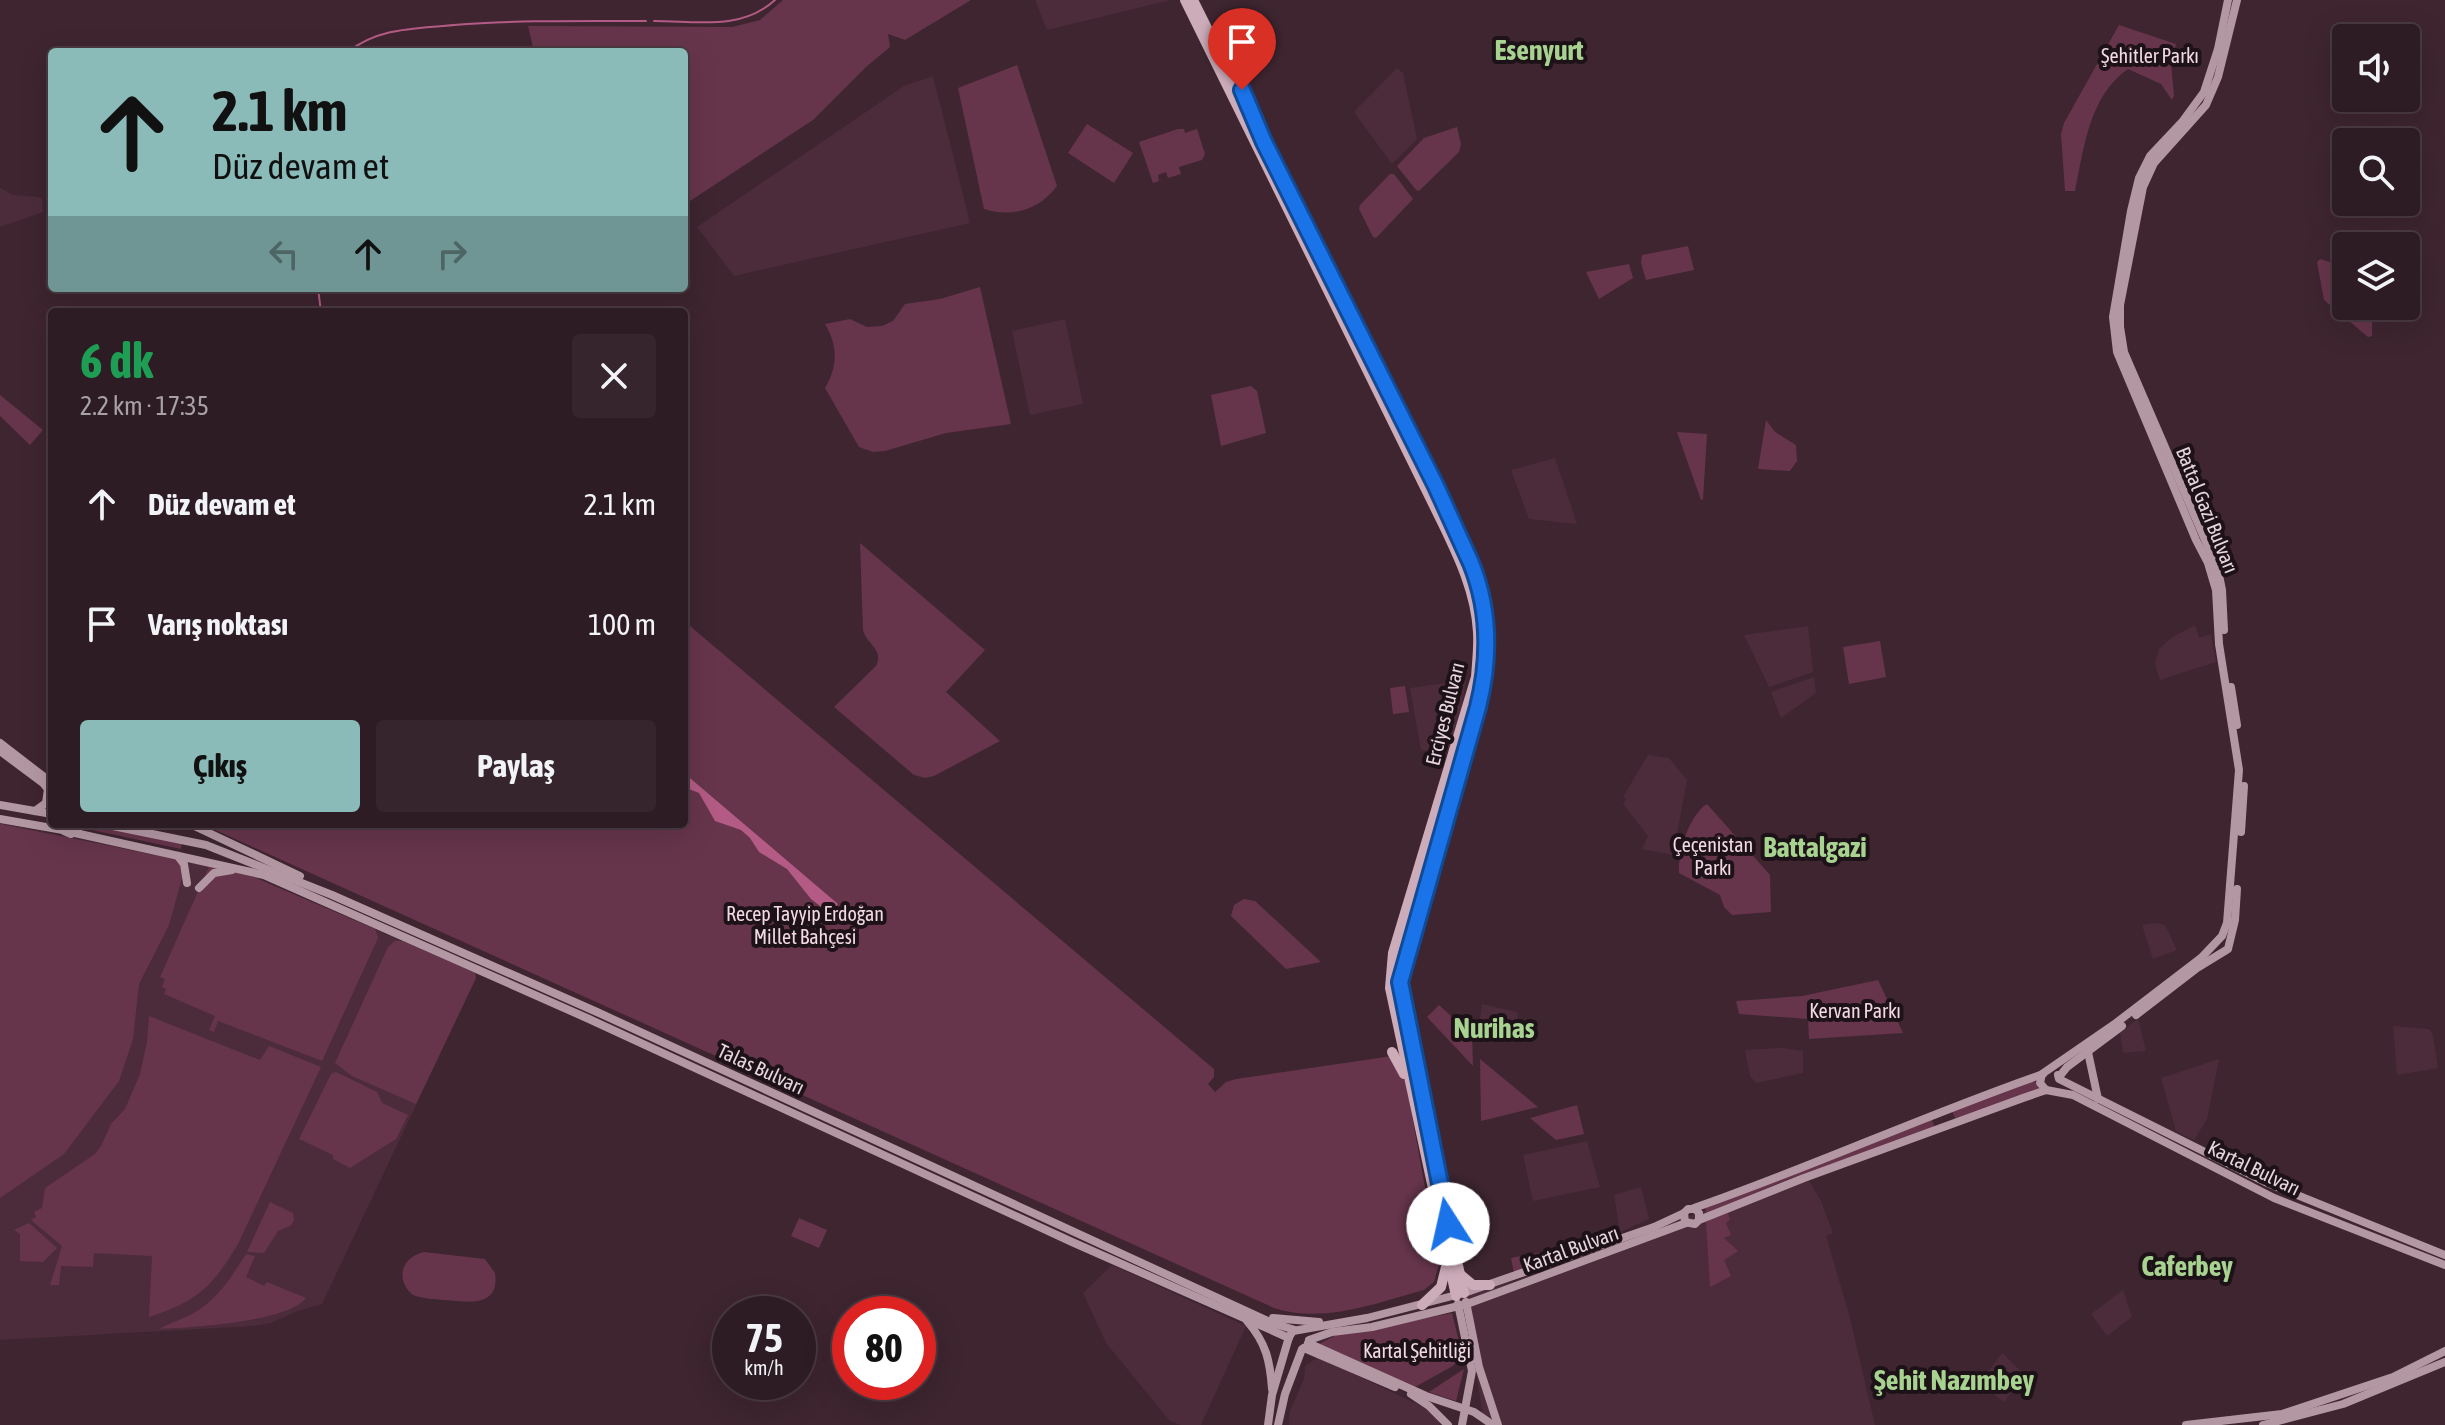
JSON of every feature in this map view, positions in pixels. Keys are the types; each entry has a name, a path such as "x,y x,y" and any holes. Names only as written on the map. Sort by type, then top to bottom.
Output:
{"highway":[{"name":"Erciyes Bulvarı","path":"1188,1 1463,566 1478,632 1476,677 1393,953 1390,988 1447,1257 1461,1300"},
{"name":"Erciyes Bulvarı","path":"1188,1 1256,120 1264,142 1436,486 1476,576 1488,632 1485,682 1400,982 1404,1015 1458,1269 1461,1300"},
{"path":"1392,1052 1411,1087"},
{"path":"1422,1305 1441,1287 1447,1257"},
{"path":"1458,1269 1468,1283 1490,1285"}],"main road":[{"name":"Battal Gazi Bulvarı","path":"2221,955 2231,943 2239,770 2219,644 2216,590 2208,563 2117,352 2113,317 2139,178 2150,156 2189,114 2204,92 2218,49 2228,0"},
{"name":"Battal Gazi Bulvarı","path":"2045,1072 2201,958 2220,939 2231,922 2244,771 2224,639 2220,580 2124,352 2120,305 2143,187 2154,163 2206,105 2218,77 2237,0"},
{"path":"0,743 48,783"},
{"path":"0,751 48,784"},
{"path":"35,811 47,801 48,796"},
{"path":"0,805 48,813"},
{"path":"0,819 48,825"},
{"name":"Talas Bulvarı","path":"77,828 277,881 589,1019 1072,1242 1247,1314 1297,1330"},
{"name":"Talas Bulvarı","path":"123,828 206,845 341,898 1217,1296 1288,1339 1292,1348 1306,1345"},
{"path":"199,828 1194,1281 1217,1296"},
{"path":"206,845 213,854 203,861 196,850 206,845"},
{"path":"177,855 184,864 187,883"},
{"path":"199,888 214,873 242,870"},
{"path":"2059,1078 2197,968 2221,955 2220,939"},
{"path":"2088,1052 2098,1099"},
{"path":"2045,1072 2040,1083 2050,1090"},
{"path":"2045,1072 2053,1072 2059,1078 2059,1086 2050,1090 1804,1178 1693,1225 1686,1223 1684,1213 1688,1209 1773,1181 1942,1110 2045,1072"},
{"name":"Kartal Bulvarı","path":"2059,1078 2265,1182 2445,1255"},
{"name":"Kartal Bulvarı","path":"2050,1090 2073,1095 2274,1198 2445,1265"},
{"path":"1694,1208 1699,1213 1699,1220"},
{"name":"Kartal Bulvarı","path":"1297,1330 1461,1300 1490,1285 1654,1227 1684,1213"},
{"name":"Kartal Bulvarı","path":"1306,1345 1332,1332 1372,1327 1461,1300 1686,1223"},
{"name":"Erciyes Bulvarı","path":"1461,1300 1472,1371 1462,1425"},
{"name":"Erciyes Bulvarı","path":"1461,1300 1495,1425"},
{"path":"1247,1314 1288,1321 1336,1322"},
{"path":"1247,1314 1268,1354 1272,1395"},
{"path":"1268,1425 1272,1395 1288,1339 1297,1330 1306,1334 1306,1345 1293,1373 1281,1425"},
{"path":"1306,1345 1426,1396 1478,1413 1495,1425"},
{"path":"1306,1345 1414,1396 1448,1425"},
{"path":"2186,1425 2282,1414 2393,1377 2445,1351"},
{"path":"2263,1425 2343,1404 2445,1362"}],"shaded area":[{"path":"1035,0 1171,0 1047,30"},
{"path":"1397,68 1403,73 1417,139 1392,164 1354,112"},
{"path":"933,76 970,223 734,276 697,227 904,86"},
{"path":"0,188 13,195 42,199 43,212 0,227"},
{"path":"1065,319 1083,404 1030,415 1012,331"},
{"path":"1555,458 1577,524 1529,519 1511,470"},
{"path":"2195,625 2199,638 2211,634 2216,662 2160,680 2155,664 2159,649 2171,638"},
{"path":"1808,626 1813,672 1769,687 1744,635"},
{"path":"1814,677 1816,693 1781,718 1771,692"},
{"path":"1466,680 1460,719 1448,752 1421,750 1410,688"},
{"path":"1648,755 1669,758 1687,780 1673,855 1642,849 1648,836 1623,804 1626,799 1623,797"},
{"path":"688,776 838,904 829,913 811,899 787,869 759,852 741,830 715,821 699,793 688,789"},
{"path":"0,823 250,875 475,973 476,978 322,1304 254,1326 0,1340"},
{"path":"2142,925 2165,925 2177,950 2153,959"},
{"path":"1482,1004 1517,1012 1519,1029 1494,1042 1478,1033"},
{"path":"2138,1019 2146,1051 2123,1053 2120,1032"},
{"path":"2393,1026 2429,1029 2433,1035 2438,1068 2397,1075"},
{"path":"1782,1048 1803,1051 1803,1073 1756,1083 1750,1076 1745,1050"},
{"path":"2219,1059 2207,1119 2194,1140 2176,1131 2161,1078"},
{"path":"1587,1141 1600,1187 1533,1201 1523,1155"},
{"path":"1803,1171 1821,1201 1833,1233 1826,1236 1849,1314 1875,1425 1484,1425 1461,1297 1515,1281 1655,1230"},
{"path":"1641,1187 1649,1219 1620,1232 1614,1195"},
{"path":"1112,1265 1246,1326 1201,1425 1181,1425 1170,1421 1106,1343 1083,1293"},
{"path":"2123,1290 2132,1317 2107,1336 2091,1314"},
{"path":"2002,1353 2024,1374 2004,1402 1980,1383"},
{"path":"1318,1357 1436,1413 1441,1421 1439,1425 1289,1425 1290,1411 1304,1379 1305,1366"}],"green space":[{"path":"783,0 971,0 905,40 888,34 890,47 813,120 688,202 688,48 533,48 528,26 732,27 760,20"},
{"name":"Şehitler Parkı","path":"2119,25 2176,44 2171,63 2174,96 2172,100 2161,84 2128,69 2115,80 2096,108 2090,124 2075,191 2065,191 2061,134 2064,123"},
{"path":"1017,65 1057,186 1042,201 1024,210 994,212 984,209 958,88"},
{"path":"1087,124 1133,153 1114,183 1068,153"},
{"path":"1457,127 1461,144 1459,152 1419,191 1416,190 1397,166 1424,138"},
{"path":"1184,129 1185,133 1197,129 1205,154 1202,160 1179,167 1181,174 1168,178 1166,172 1158,175 1159,181 1153,183 1139,142"},
{"path":"1390,174 1394,174 1413,199 1376,238 1359,209"},
{"path":"1688,246 1694,270 1646,280 1642,255"},
{"path":"2320,259 2332,263 2332,307 2324,300 2317,262"},
{"path":"1629,264 1633,278 1599,299 1586,272"},
{"path":"980,287 1011,424 946,433 885,451 873,452 859,447 825,388 835,356 825,324 850,319 867,327 882,326 893,321 905,304 940,299"},
{"path":"2348,320 2372,320 2372,336 2368,337"},
{"path":"1251,386 1257,391 1266,433 1221,446 1211,395"},
{"path":"0,395 43,430 30,445 0,416"},
{"path":"1766,420 1775,432 1796,445 1797,461 1790,471 1758,469"},
{"path":"1677,432 1707,434 1701,500"},
{"path":"860,543 985,650 946,692 1000,741 934,776 925,778 914,775 834,707 876,666 878,660 863,630"},
{"name":"Recep Tayyip Erdoğan Millet Bahçesi","path":"688,624 1214,1069 1214,1077 1208,1084 1215,1092 1226,1082 1236,1079 1392,1056 1406,1083 1439,1264 1434,1282 1424,1290 1349,1310 1311,1314 1274,1308 211,828 688,828"},
{"path":"1880,641 1886,677 1849,684 1843,647"},
{"path":"1405,686 1409,712 1393,714 1390,688"},
{"name":"Çeçenistan Parkı","path":"1707,804 1770,875 1771,912 1732,915 1724,907 1720,895 1679,873 1686,835 1695,816"},
{"path":"0,824 185,861 185,867 169,925 139,984 133,1039 119,1081 64,1154 0,1198"},
{"path":"83,828 115,828 182,842 181,849"},
{"path":"209,867 251,876 375,929 378,938 322,1061 218,1021 214,1032 209,1030 215,1016 164,994 166,989 162,987 165,979 160,977"},
{"path":"1244,899 1255,901 1321,962 1286,969 1231,916 1234,905"},
{"path":"395,941 403,941 475,973 476,978 416,1104 352,1076 335,1063 388,947"},
{"name":"Kervan Parkı","path":"1878,980 1903,1033 1809,1039 1808,1019 1739,1014 1736,1001 1802,996"},
{"path":"1439,1005 1472,1035 1473,1066 1427,1017"},
{"path":"149,1016 260,1060 269,1046 321,1067 229,1259 202,1291 180,1305 149,1317 152,1256 94,1253 93,1267 61,1266 59,1285 50,1285 62,1246 31,1220 36,1217 34,1212 42,1208 45,1188 95,1154 111,1124 125,1109 140,1074"},
{"path":"1480,1059 1538,1107 1481,1121"},
{"path":"336,1072 377,1092 382,1103 408,1115 396,1139 350,1168 333,1159 333,1155 299,1139 331,1074"},
{"path":"2035,1081 2039,1090 1956,1120 1952,1111"},
{"path":"1577,1105 1584,1134 1556,1140 1530,1118"},
{"path":"1932,1120 1935,1128 1786,1180 1707,1213 1705,1208"},
{"path":"270,1202 293,1213 294,1221 278,1231 264,1253 247,1252"},
{"path":"1730,1208 1730,1220 1726,1223 1731,1235 1724,1238 1738,1251 1724,1260 1731,1276 1710,1287 1706,1222"},
{"path":"799,1218 827,1230 819,1248 791,1236"},
{"path":"29,1223 57,1248 43,1262 20,1261 20,1234 14,1230"},
{"path":"1563,1248 1565,1254 1514,1273 1511,1258"},
{"path":"424,1252 485,1259 495,1273 493,1292 472,1302 413,1295 404,1283 403,1270 410,1259"},
{"path":"246,1254 255,1256 246,1277 264,1286 267,1282 306,1298 280,1313 260,1318 159,1329 194,1313 211,1301"},
{"name":"Kartal Şehitliği","path":"1452,1313 1463,1358 1415,1387 1319,1344 1336,1335"},
{"path":"1464,1369 1456,1401 1429,1392"}],"waterway":[{"path":"654,21 702,23 733,20 762,10 775,0"},
{"path":"354,48 385,34 454,25 646,21"},
{"path":"318,292 320,308"}],"district":[{"name":"Esenyurt","path":"1539,50"},
{"name":"Battalgazi","path":"1815,847"},
{"name":"Nurihas","path":"1494,1028"},
{"name":"Caferbey","path":"2187,1266"},
{"name":"Şehit Nazımbey","path":"1954,1380"}],"route":[{"path":"1242,90 1264,142 1436,486 1471,563 1488,632 1485,682 1400,982 1404,1015 1448,1224"}]}
